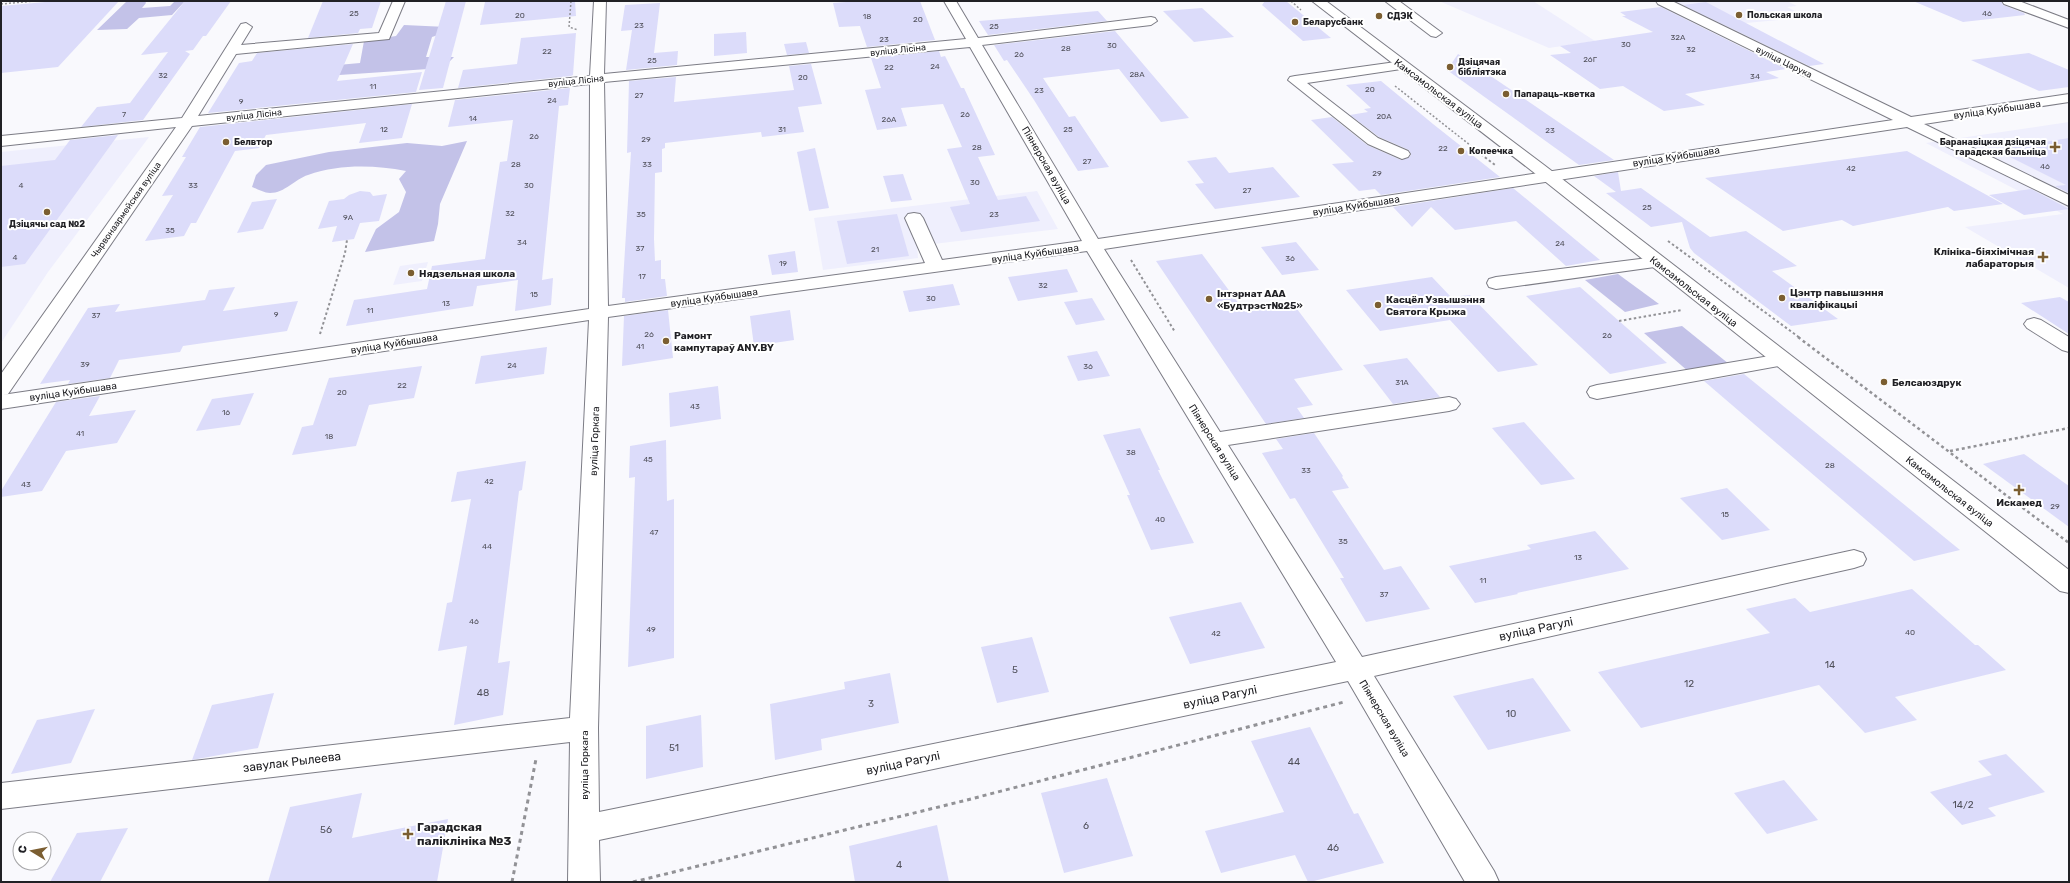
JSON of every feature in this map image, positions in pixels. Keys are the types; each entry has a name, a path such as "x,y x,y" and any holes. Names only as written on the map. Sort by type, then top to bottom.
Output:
{"street":[{"path":"232,50 384,36 399,1"},
{"name":"вуліца Горкага","path":"584,882 584,728 598,312 597,79 600,1"},
{"name":"Піянерская вуліца","path":"950,1 976,42 1093,245 1355,669 1483,882"},
{"name":"Камсамольская вуліца","path":"1318,1 1547,176 2069,584"},
{"path":"1391,1 1436,33"},
{"name":"вуліца Царука","path":"1662,1 2069,201"},
{"path":"2008,1 2069,24"},
{"name":"вуліца Лісіна","path":"1,141 597,79 976,42 1151,21"},
{"name":"Чырвонаармейская вуліца","path":"1,389 187,122 246,27"},
{"path":"1402,154 1373,141 1295,80 1403,65"},
{"name":"вуліца Куйбышава","path":"1,402 598,312 1093,245 1908,121 2069,98"},
{"path":"914,218 936,266"},
{"path":"1496,283 1656,262"},
{"path":"2034,324 2069,346"},
{"path":"1597,392 1782,360"},
{"path":"1214,440 1449,404"},
{"name":"вуліца Рагулі","path":"584,829 1355,669 1854,559"},
{"name":"завулак Рылеева","path":"1,796 584,728"}],"path":[{"path":"1,4 35,1"},
{"path":"313,355 345,253 347,240"},
{"path":"1666,240 1810,344 2069,542"},
{"path":"1619,321 1682,310"},
{"path":"1950,451 2069,428"},
{"path":"632,882 963,801 1342,702"},
{"path":"512,882 541,733"}],"shaded area":[{"path":"145,1 146,3 142,8 170,6 175,1 185,1 172,15 139,18 127,29 97,30 126,2"},
{"path":"1439,1 1533,1 1595,41 1549,48"},
{"name":"Польская школа","path":"1787,1 1797,6 1787,7 1799,13 1772,16 1779,20 1713,26 1670,2"},
{"path":"404,25 447,27 450,31 432,37 426,57 454,57 443,68 250,81 260,72 360,63 364,41 396,36"},
{"name":"Баранавіцкая дзіцячая гарадская бальніца","path":"2069,122 2069,288 1965,227 2063,214 1926,143"},
{"name":"Дзіцячы сад №2","path":"149,137 48,272 1,343 1,152"},
{"path":"467,141 440,204 438,224 434,241 365,252 376,229 399,212 406,192 399,179 406,171 369,167 345,167 320,171 308,175 280,191 270,193 252,187 256,175 266,165 329,152 407,143 442,146"},
{"path":"1037,191 1058,229 917,246 918,258 823,270 814,218"},
{"name":"Нядзельная школа","path":"428,262 422,281 393,285 400,266"},
{"path":"1618,274 1659,304 1625,312 1585,280"},
{"path":"1682,326 1729,364 1689,372 1644,333"}],"building":[{"path":"56,1 119,1 58,67 1,73 1,6"},
{"path":"185,1 231,1 206,36 203,36 193,50 185,51 190,54 143,120 81,127 97,107 130,103 168,52 141,55"},
{"path":"323,1 381,1 372,28 360,29 358,33 308,38"},
{"path":"446,1 466,1 443,88 419,90"},
{"path":"575,1 576,16 480,25 485,2"},
{"path":"859,1 920,1 935,40 867,47 860,26 839,27 833,3"},
{"path":"1265,1 1286,1 1331,38 1303,41 1262,5"},
{"path":"1913,1 2001,1 2003,5 2024,13 2025,15 1963,22"},
{"path":"1706,2 1824,64 1809,66 1683,5"},
{"path":"660,3 654,53 678,51 677,65 626,70 632,30 621,31 625,5"},
{"path":"1661,7 1786,69 1766,72 1779,78 1685,94 1705,105 1664,111 1623,86 1600,89 1550,55 1571,53 1560,46 1653,32 1622,16 1626,16 1620,12"},
{"path":"1202,8 1234,37 1194,42 1163,11"},
{"path":"1098,11 1107,21 988,35 979,21"},
{"path":"1115,31 1189,118 1161,122 1119,69 1043,78 1069,117 1075,116 1109,167 1078,171 1034,100 1007,60 1004,61 994,45"},
{"path":"746,32 747,53 714,56 714,34"},
{"path":"576,33 573,75 571,76 458,88 463,70 517,64 521,38"},
{"path":"806,42 809,53 787,55 784,44"},
{"path":"353,44 337,81 422,72 416,92 208,113 239,63 252,61 257,53"},
{"path":"939,51 941,57 945,56 961,88 964,88 995,155 978,157 998,200 1026,196 1040,221 961,232 950,207 970,204 947,149 962,147 943,104 901,108 907,126 877,130 865,90 881,88 871,58"},
{"path":"2029,53 2069,70 2069,87 2039,91 1971,60"},
{"path":"1458,54 1614,160 1579,165 1447,70"},
{"path":"811,64 822,104 798,107 804,132 762,137 761,132 665,143 665,148 662,149 662,172 655,173 654,239 655,261 661,260 661,279 665,279 667,296 625,302 625,298 622,298 631,152 627,153 629,81 676,77 674,102 794,90 789,66"},
{"path":"1381,81 1500,177 1381,195 1375,189 1359,191 1332,164 1354,162 1311,120 1332,117 1367,145 1401,160 1408,158 1411,155 1409,150 1379,137 1350,115 1368,112 1364,109 1371,108 1346,85"},
{"path":"570,88 568,105 559,106 542,280 553,278 551,305 515,311 518,280 477,286 473,306 346,326 354,300 427,289 432,266 485,259 500,162 507,161 513,120 448,127 455,100"},
{"path":"412,104 402,138 359,143 366,123 266,135 259,148 235,151 196,223 191,223 184,236 145,241 173,195 162,196 186,157 182,157 200,127"},
{"path":"118,135 25,264 1,267 1,166 55,160 70,140"},
{"path":"2069,138 2069,193 2055,186 2066,185 1996,150"},
{"path":"815,148 829,208 809,211 797,152"},
{"path":"1907,151 2003,204 1954,211 1948,207 1853,226 1842,220 1783,231 1705,178"},
{"path":"1216,157 1229,173 1273,167 1300,197 1215,209 1195,184 1204,183 1187,161"},
{"name":"Цэнтр павышэння кваліфікацыі","path":"1618,172 1621,191 1641,188 1710,237 1746,231 1797,266 1772,271 1838,319 1791,326 1694,253 1690,248 1682,222 1651,227 1606,193 1616,192 1594,176"},
{"path":"903,174 912,200 891,202 883,176"},
{"path":"1513,188 1600,260 1566,266 1516,221 1455,230 1431,207 1412,227 1393,207"},
{"path":"2031,189 2069,209 2024,215 1989,195"},
{"path":"360,191 370,192 373,196 387,194 379,221 360,223 354,239 332,242 337,226 318,229 329,201 344,199 349,195"},
{"path":"277,199 263,229 237,233 252,202"},
{"path":"897,214 909,256 847,264 837,221"},
{"path":"1296,242 1319,270 1282,275 1261,247"},
{"path":"795,251 798,272 772,275 768,255"},
{"name":"Інтэрнат ААА «Будтрэст№25»","path":"1202,254 1245,312 1294,305 1343,370 1294,379 1313,405 1297,408 1304,418 1266,424 1156,261"},
{"path":"1067,269 1078,292 1018,301 1008,277"},
{"path":"1432,277 1451,297 1470,295 1538,365 1498,372 1450,320 1380,331 1346,290"},
{"path":"953,284 960,305 909,312 903,291"},
{"path":"235,287 223,311 298,301 287,331 183,346 180,352 119,360 110,378 68,384 70,380 40,384 88,308 120,304 115,312 205,300 209,290"},
{"path":"1580,287 1667,363 1610,374 1526,296"},
{"path":"2060,297 2069,302 2069,334 2021,303"},
{"path":"1092,298 1105,320 1076,325 1064,302"},
{"path":"668,310 673,358 622,366 624,316"},
{"path":"790,310 794,340 754,346 750,316"},
{"path":"547,347 544,374 475,384 481,356"},
{"path":"1097,351 1110,376 1078,381 1067,356"},
{"path":"1407,358 1440,397 1393,404 1363,365"},
{"path":"422,366 414,398 369,405 356,446 292,455 302,427 313,425 329,378"},
{"path":"1744,374 1960,550 1914,561 1704,381"},
{"path":"718,386 721,419 670,427 669,393"},
{"path":"254,393 240,425 196,431 212,399"},
{"path":"100,396 89,416 136,410 117,443 66,451 42,491 1,497 1,491 56,402"},
{"path":"1524,422 1575,479 1541,485 1492,428"},
{"path":"1140,428 1160,470 1158,470 1194,543 1151,550 1127,495 1130,495 1103,435"},
{"path":"1314,433 1343,476 1342,477 1349,488 1332,491 1384,570 1401,566 1430,609 1366,622 1340,578 1344,578 1295,498 1290,499 1262,453 1283,449 1276,439"},
{"path":"666,440 667,501 674,499 674,658 628,667 635,477 629,478 630,446"},
{"path":"2024,454 2069,486 2069,527 1983,464"},
{"path":"526,461 522,490 519,491 498,663 510,661 503,715 454,725 467,646 438,651 447,603 452,602 471,499 451,502 457,472"},
{"path":"1727,488 1770,530 1722,540 1680,498"},
{"path":"1595,531 1629,569 1475,603 1449,566 1531,549 1527,545"},
{"path":"1912,589 1975,645 1978,645 2006,670 1895,697 1917,720 1865,733 1819,685 1641,728 1598,672 1770,633 1746,609 1795,598 1810,612"},
{"path":"1241,602 1265,648 1190,664 1169,617"},
{"path":"1032,637 1049,692 997,703 981,647"},
{"path":"890,673 899,723 821,739 822,750 775,760 770,704 845,689 844,682"},
{"path":"1533,678 1571,731 1488,750 1453,696"},
{"path":"274,693 258,748 192,760 212,705"},
{"path":"95,709 71,763 11,774 37,720"},
{"path":"701,715 703,767 646,779 646,726"},
{"path":"1310,727 1354,814 1358,813 1384,863 1310,882 1308,882 1295,855 1221,873 1205,831 1284,812 1251,741"},
{"path":"2006,754 2045,792 1988,808 1996,816 1962,825 1930,792 1992,775 1978,761"},
{"path":"1107,778 1133,856 1064,873 1041,793"},
{"path":"1784,780 1818,820 1767,834 1734,793"},
{"name":"Гарадская паліклініка №3","path":"362,793 352,838 448,819 437,882 268,882 290,807"},
{"path":"937,825 949,882 855,882 849,846"},
{"path":"128,828 100,882 50,882 77,833"}],"place":[{"name":"Польская школа","path":"1739,15"},
{"name":"СДЭК","path":"1379,16"},
{"name":"Беларусбанк","path":"1295,22"},
{"name":"Дзіцячая бібліятэка","path":"1450,67"},
{"name":"Папараць-кветка","path":"1506,94"},
{"name":"Белвтор","path":"226,142"},
{"name":"Баранавіцкая дзіцячая гарадская бальніца","path":"2055,147"},
{"name":"Копеечка","path":"1461,151"},
{"name":"Дзіцячы сад №2","path":"47,212"},
{"name":"Клініка-біяхімічная лабараторыя","path":"2043,257"},
{"name":"Нядзельная школа","path":"411,273"},
{"name":"Цэнтр павышэння кваліфікацыі","path":"1782,298"},
{"name":"Інтэрнат ААА «Будтрэст№25»","path":"1209,299"},
{"name":"Касцёл Узвышэння Святога Крыжа","path":"1378,305"},
{"name":"Рамонт кампутараў ANY.BY","path":"666,341"},
{"name":"Белсаюздрук","path":"1884,382"},
{"name":"Искамед","path":"2019,490"},
{"name":"Гарадская паліклініка №3","path":"408,834"}]}
